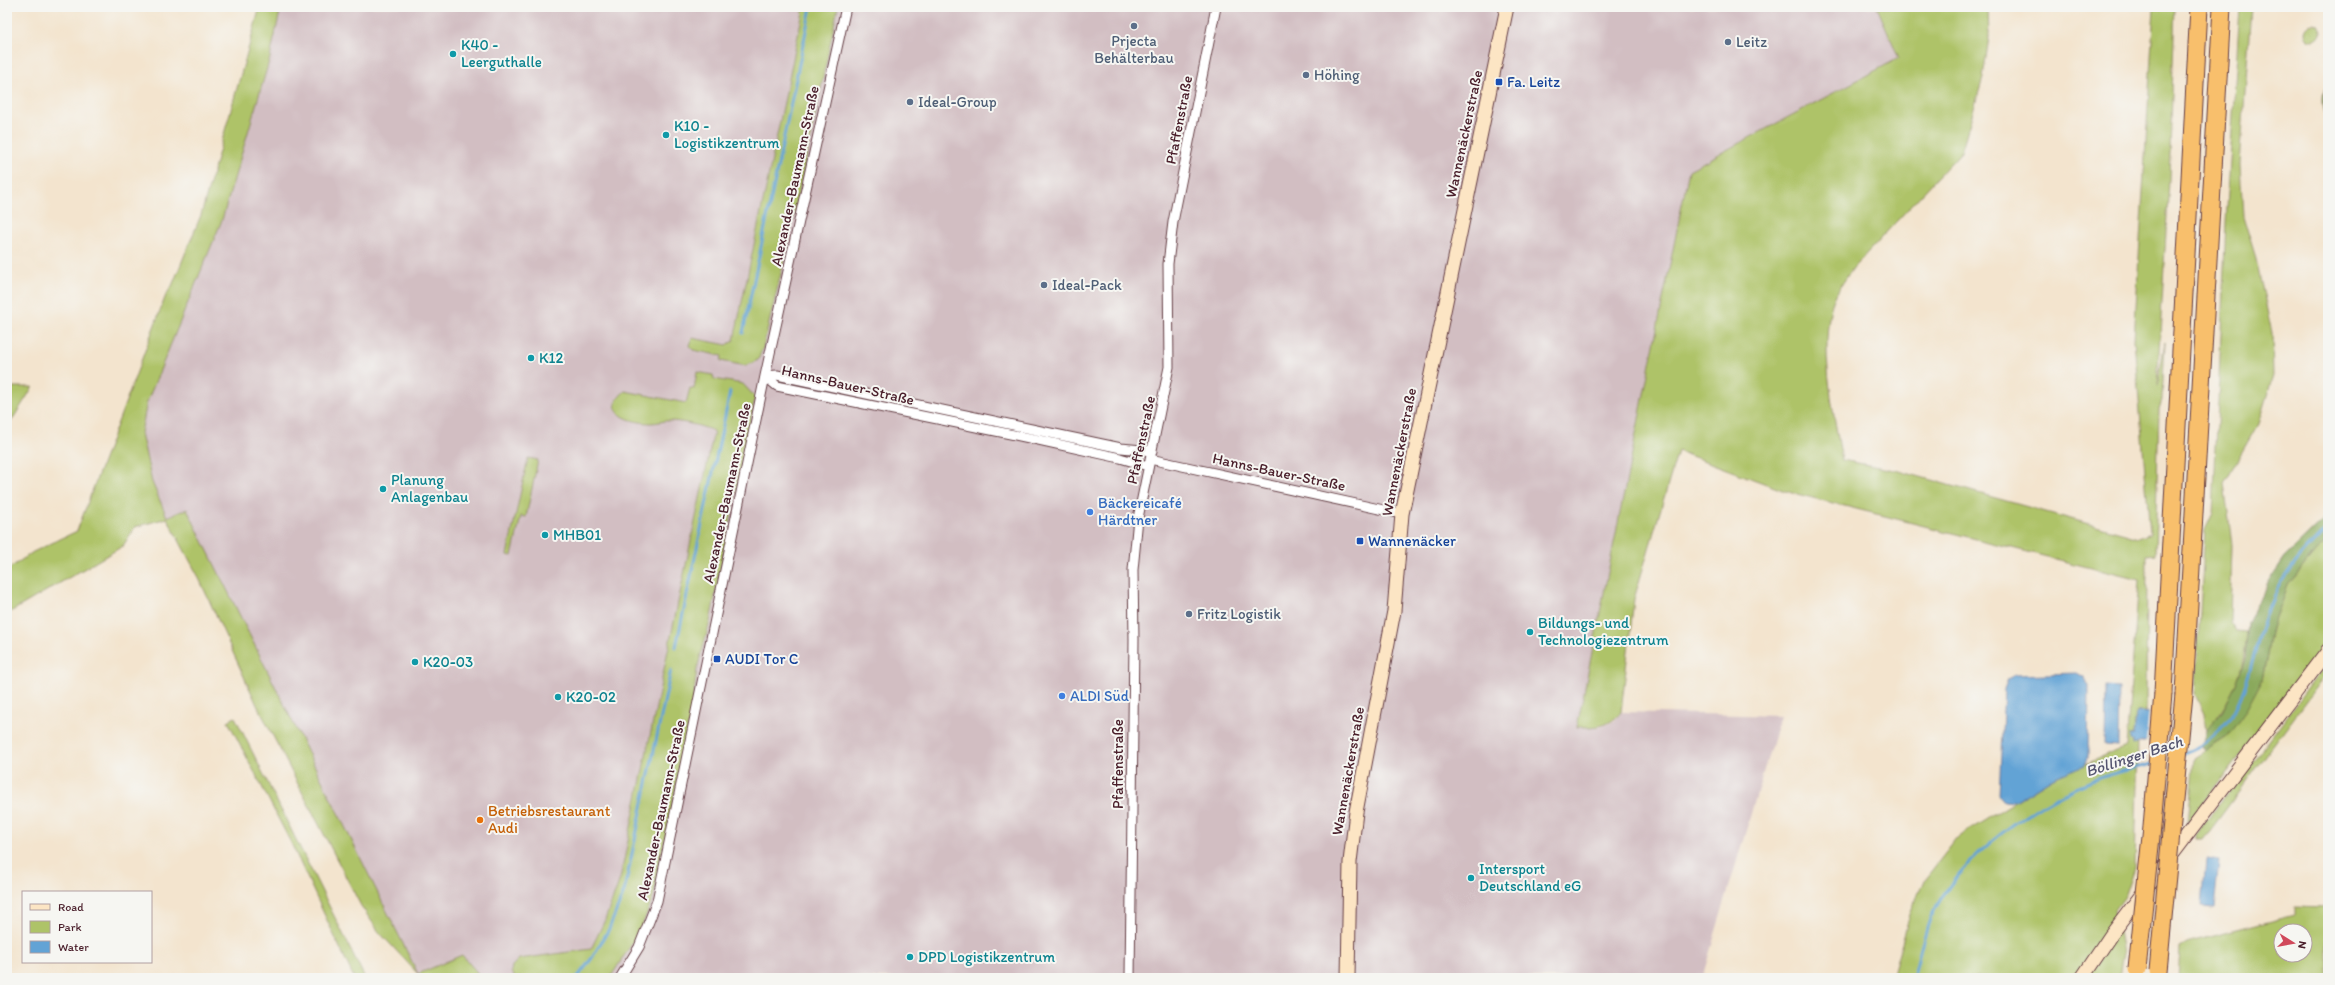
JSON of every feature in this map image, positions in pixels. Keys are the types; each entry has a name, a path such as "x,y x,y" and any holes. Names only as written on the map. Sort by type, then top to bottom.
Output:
{"highway":[{"path":"2136,973 2152,827 2163,693 2199,7"},
{"path":"2157,975 2184,694 2222,7"}],"street":[{"name":"Alexander-Baumann-Straße","path":"620,978 639,947 657,901 765,376 846,7"},
{"name":"Pfaffenstraße","path":"1130,978 1134,640 1133,570 1137,526 1169,367 1168,271 1173,222 1216,7"},
{"name":"Wannenäckerstraße","path":"1348,978 1350,862 1356,812 1394,610 1402,514 1507,7"},
{"name":"Hanns-Bauer-Straße","path":"765,376 777,386 920,411 1035,434 1122,448 1150,459 1402,514"},
{"name":"Hanns-Bauer-Straße","path":"1035,434 1120,458 1150,459"},
{"path":"2082,978 2111,935 2328,650"}],"shaded area":[{"path":"281,7 1877,7 1899,58 1689,170 1577,727 1600,727 1613,722 1621,712 1780,716 1702,978 482,978 462,955 418,974 214,565 167,517 161,507 152,482 141,433 147,402 222,220 270,58"}],"green space":[{"path":"260,7 281,7 270,58 222,220 147,402 141,433 152,482 167,517 187,509 418,974 379,932 361,906 257,705 197,574 167,518 135,527 123,546 7,614 7,570 33,552 77,531 166,295 172,286 201,215"},
{"path":"804,7 838,7 786,253 763,348 758,360 746,366 721,361 722,356 693,350 690,346 692,338 727,345 734,340"},
{"path":"1877,7 1988,7 1989,37 1983,78 1961,152 1854,267 1839,288 1831,306 1827,348 1828,367 1832,405 1842,460 1899,471 2139,538 2150,533 2134,340 2154,7 2175,7 2169,181 2157,386 2165,342 2162,400 2159,409 2155,555 2147,556 2146,712 2136,712 2134,735 2130,735 2130,741 2133,741 2133,744 2138,742 2135,868 2126,895 2115,910 2123,953 2119,978 1892,978 1911,910 1925,879 1958,837 2053,778 2126,747 2139,580 1785,491 1678,451 1634,599 1621,712 1611,721 1601,726 1577,727 1689,170 1899,58"},
{"path":"2240,7 2251,7 2240,165 2243,216 2255,255 2272,333 2273,376 2258,424 2224,483 2232,544 2230,622 2236,631 2247,632 2243,660 2236,685 2223,708 2206,731 2204,714 2195,694 2205,530 2213,513 2226,222"},
{"path":"2310,24 2316,24 2321,29 2319,38 2316,40 2310,40 2305,35 2305,29"},
{"path":"2328,83 2328,123 2323,98 2325,88"},
{"path":"697,372 713,375 714,379 743,384 755,397 710,622 697,669 692,709 653,898 640,931 610,978 515,978 511,972 512,966 519,959 591,949 605,920 620,879 714,431 688,423 667,421 651,423 635,421 621,415 617,410 616,405 618,398 625,391 686,403 690,388 694,389"},
{"path":"7,387 33,387 7,428"},
{"path":"528,458 538,460 526,517 521,516 512,556 507,555"},
{"path":"2328,515 2328,540 2315,552 2288,585 2272,628 2262,680 2245,712 2227,737 2205,751 2202,746 2206,731 2222,712 2236,684 2245,659 2248,622 2268,582 2285,557"},
{"path":"2328,540 2328,642 2188,823 2194,758 2227,737 2262,680 2272,628 2288,585 2315,552"},
{"path":"2328,661 2328,672 2203,840 2195,840 2195,835 2251,765"},
{"path":"235,717 365,978 354,978 291,843 228,721"},
{"path":"2295,906 2328,907 2328,978 2178,978 2180,947 2187,943 2295,915"},
{"path":"462,955 482,978 423,978 418,974"}],"water":[{"path":"2076,673 2083,677 2089,686 2088,758 2085,765 2053,778 2014,802 2004,801 1999,795 2004,689 2008,679 2016,675"},
{"path":"2106,687 2119,688 2118,746 2105,745"},
{"path":"2136,712 2174,714 2172,734 2133,745 2133,741 2130,741 2130,735 2134,735"},
{"path":"2206,859 2219,861 2214,908 2202,907"}],"pier":[{"path":"2149,710 2174,712 2172,736 2146,742"}],"waterway":[{"path":"743,333 811,7"},
{"path":"676,647 730,392"},
{"name":"Böllinger Bach","path":"2183,753 2207,741 2224,725 2237,706 2246,684 2266,613 2276,591 2294,565 2328,527"},
{"path":"577,978 592,958 609,929 624,892 671,670"},
{"name":"Böllinger Bach","path":"1913,978 1923,939 1931,917 1944,894 1961,872 1980,852 2002,833 2026,816 2075,788 2099,778 2151,764"}],"place":[{"name":"Prjecta Behälterbau","path":"1134,26"},
{"name":"Leitz","path":"1728,42"},
{"name":"K40 - Leerguthalle","path":"453,54"},
{"name":"Höhing","path":"1306,75"},
{"name":"Fa. Leitz","path":"1499,82"},
{"name":"Ideal-Group","path":"910,102"},
{"name":"K10 - Logistikzentrum","path":"666,135"},
{"name":"Ideal-Pack","path":"1044,285"},
{"name":"K12","path":"531,358"},
{"name":"Planung Anlagenbau","path":"383,489"},
{"name":"Bäckereicafé Härdtner","path":"1090,512"},
{"name":"MHB01","path":"545,535"},
{"name":"Wannenäcker","path":"1360,541"},
{"name":"Fritz Logistik","path":"1189,614"},
{"name":"Bildungs- und Technologiezentrum","path":"1530,632"},
{"name":"AUDI Tor C","path":"717,659"},
{"name":"K20-03","path":"415,662"},
{"name":"ALDI Süd","path":"1062,696"},
{"name":"K20-02","path":"558,697"},
{"name":"Betriebsrestaurant Audi","path":"480,820"},
{"name":"Intersport Deutschland eG","path":"1471,878"},
{"name":"DPD Logistikzentrum","path":"910,957"}]}
